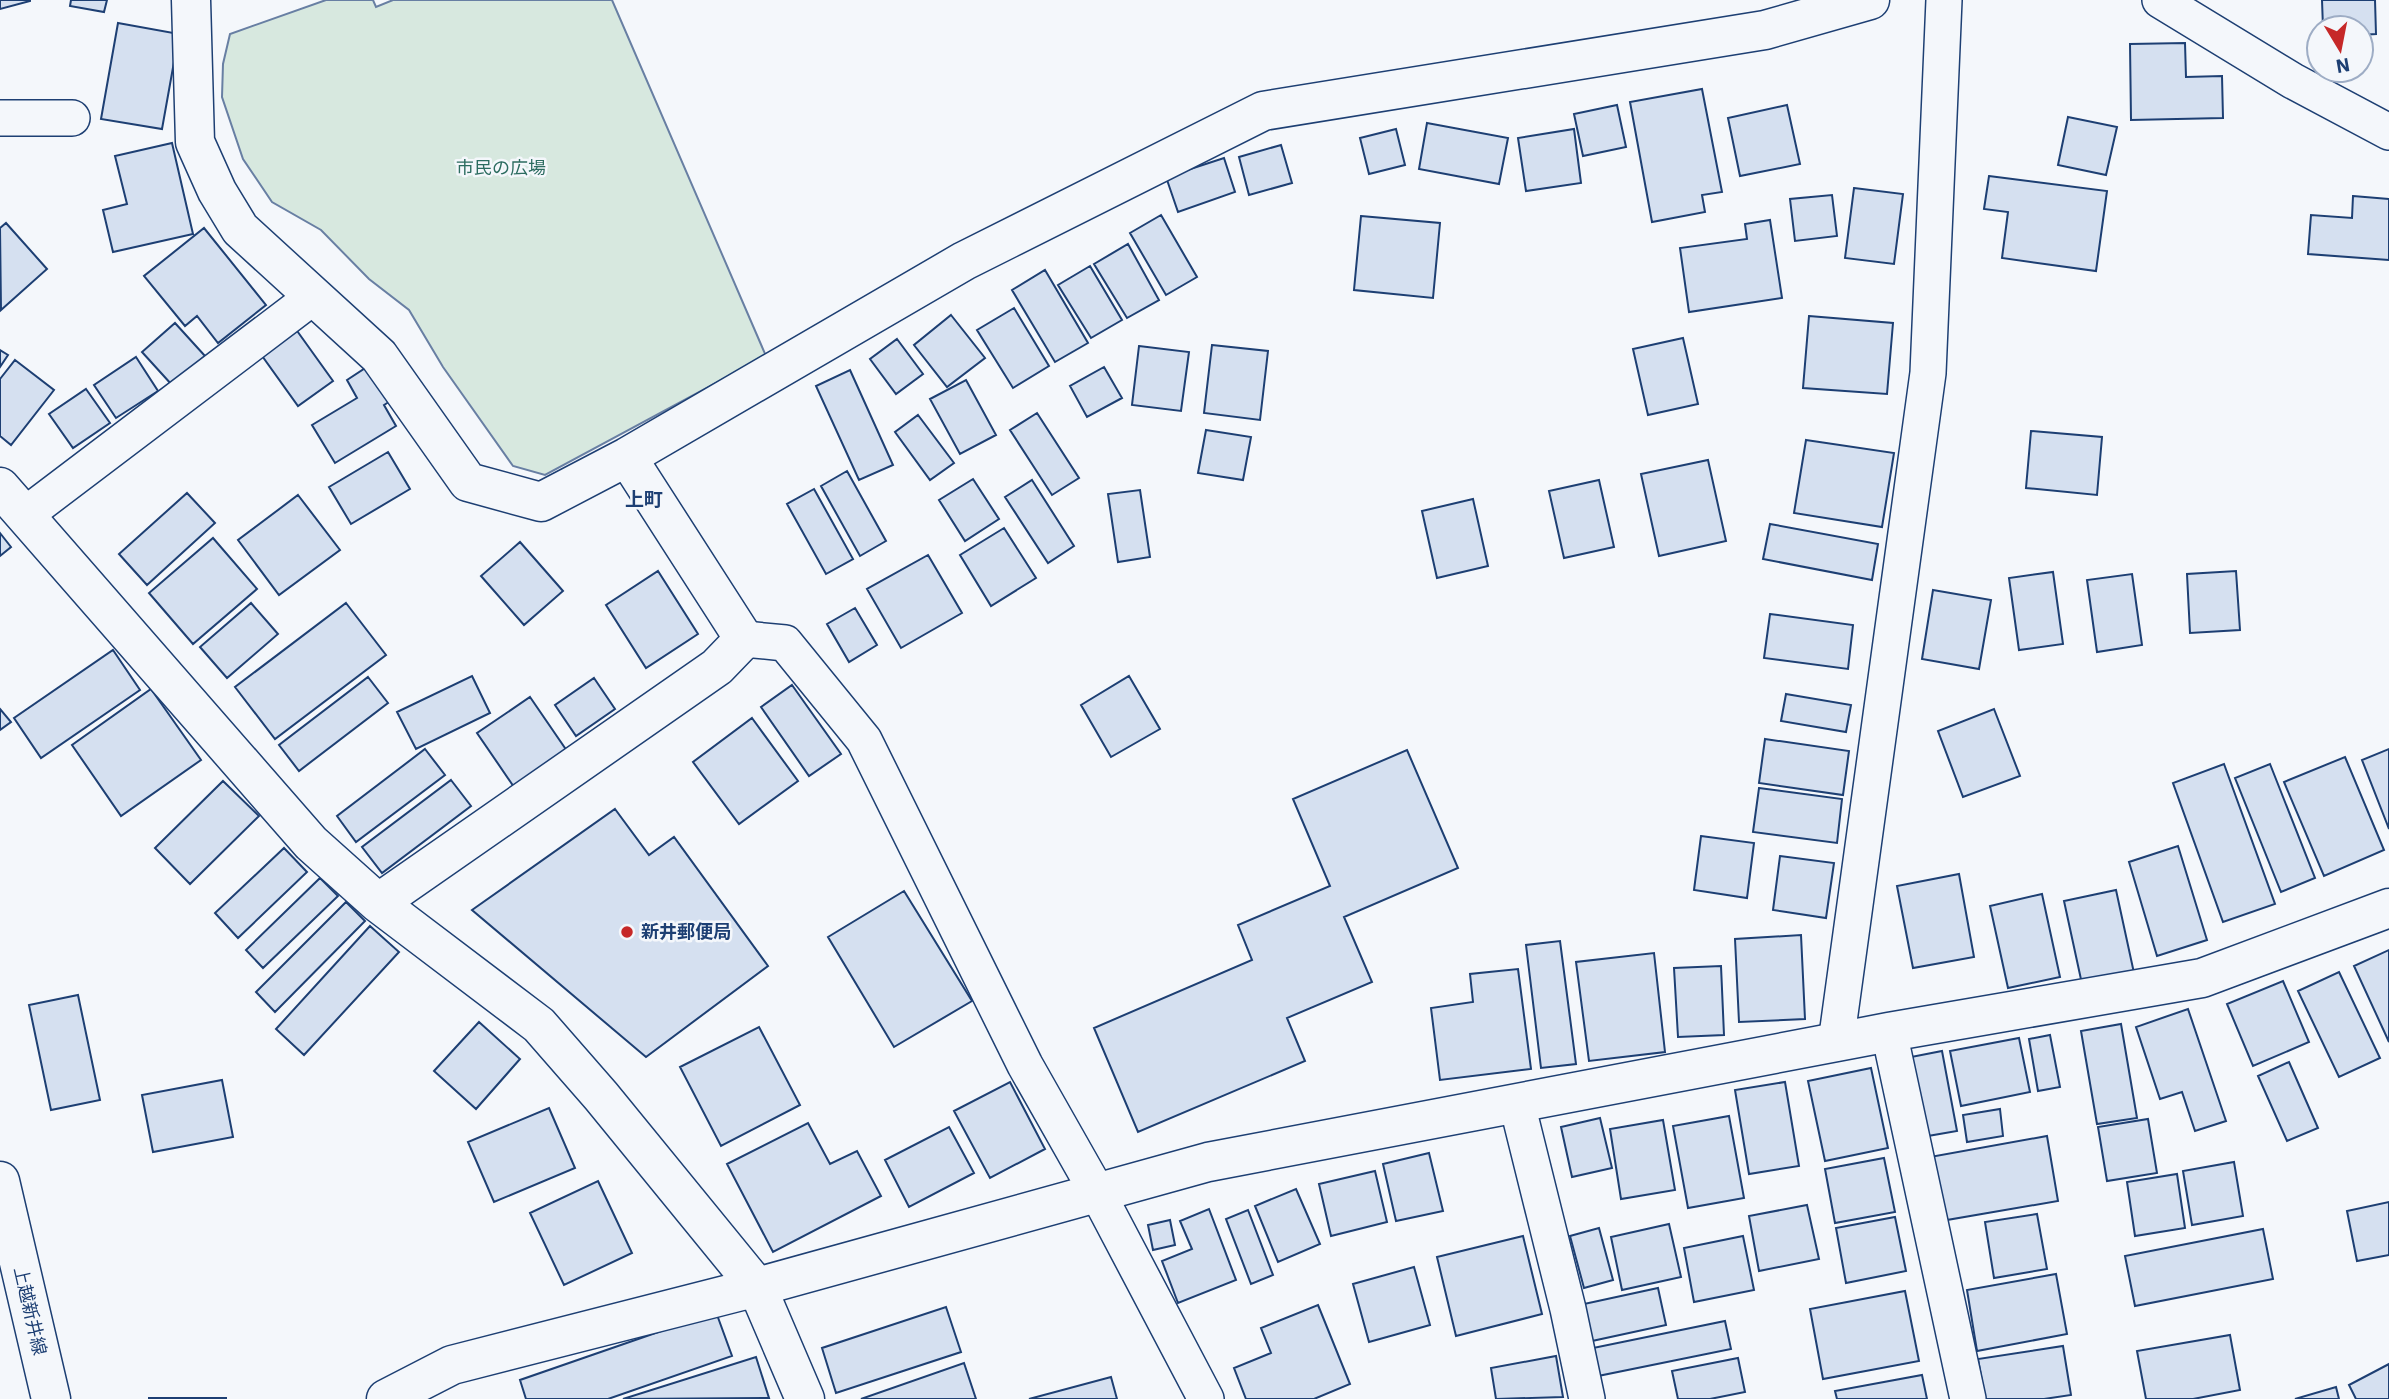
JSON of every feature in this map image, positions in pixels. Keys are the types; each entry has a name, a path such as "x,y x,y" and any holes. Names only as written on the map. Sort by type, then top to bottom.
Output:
{"street":[{"path":"191,0 195,142 217,191 240,229 379,356 468,481 541,502 628,457 964,261 1263,111 1765,30 1870,0"},
{"path":"1836,1043 1928,373 1944,0"},
{"path":"2160,0 2293,81 2389,132"},
{"path":"0,118 72,118"},
{"path":"25,515 314,296"},
{"path":"628,457 744,639"},
{"path":"0,486 311,843 378,903 539,1025 601,1096 757,1287 805,1399"},
{"path":"378,903 717,667 744,639"},
{"path":"744,639 785,643 864,740 1025,1065 1097,1192 1206,1399"},
{"path":"386,1399 452,1365 757,1287 1208,1162 1889,1032 2202,978 2389,908"},
{"path":"1889,1032 1968,1399"},
{"path":"1517,1104 1568,1308 1587,1399"},
{"name":"上越新井線","path":"0,1181 51,1399"}],"green space":[{"name":"市民の広場","path":"326,0 373,0 376,7 393,0 612,0 766,356 545,475 513,466 443,367 409,310 369,279 321,230 272,202 243,159 222,97 223,64 230,34"}],"building":[{"path":"0,0 30,0 30,1 0,9"},
{"path":"71,0 107,0 104,12 70,6"},
{"path":"2322,0 2375,0 2376,34 2375,14 2322,14"},
{"path":"118,23 179,34 162,129 101,119"},
{"path":"2185,43 2186,77 2222,76 2223,118 2131,120 2130,44"},
{"path":"1702,89 1722,192 1702,195 1705,212 1652,222 1630,102"},
{"path":"1617,105 1626,147 1583,156 1574,114"},
{"path":"1787,105 1800,164 1740,176 1728,118"},
{"path":"2068,117 2117,127 2106,175 2058,165"},
{"path":"1427,123 1508,138 1499,184 1419,169"},
{"path":"1396,129 1405,165 1369,174 1360,138"},
{"path":"1574,129 1581,183 1526,191 1518,138"},
{"path":"172,143 193,234 113,252 103,210 127,204 115,156"},
{"path":"1281,145 1292,183 1249,195 1239,157"},
{"path":"1224,158 1235,192 1178,212 1166,177"},
{"path":"1989,176 2107,191 2096,271 2002,258 2008,212 1984,209"},
{"path":"1854,188 1903,194 1894,264 1845,258"},
{"path":"1832,195 1837,236 1795,241 1790,199"},
{"path":"2353,196 2389,199 2389,260 2308,254 2311,215 2352,218"},
{"path":"1161,215 1197,277 1166,295 1130,233"},
{"path":"1361,216 1440,223 1433,298 1354,290"},
{"path":"1770,220 1782,298 1689,312 1680,248 1747,239 1745,224"},
{"path":"6,223 47,269 1,310 0,228"},
{"path":"204,228 266,305 218,343 197,316 185,326 144,276"},
{"path":"1128,244 1159,300 1127,318 1094,264"},
{"path":"1090,266 1122,320 1091,338 1058,285"},
{"path":"1045,270 1088,343 1055,362 1012,290"},
{"path":"1014,308 1049,366 1013,388 977,330"},
{"path":"951,315 985,358 947,387 914,345"},
{"path":"1809,316 1893,323 1887,394 1803,388"},
{"path":"175,323 205,356 172,385 142,352"},
{"path":"295,328 333,381 298,406 260,353"},
{"path":"1683,338 1698,404 1648,415 1633,349"},
{"path":"897,339 923,374 896,394 870,359"},
{"path":"1212,345 1268,351 1260,420 1204,413"},
{"path":"1139,346 1189,352 1181,411 1132,405"},
{"path":"0,350 8,355 0,367"},
{"path":"136,357 158,391 116,418 94,385"},
{"path":"15,360 54,390 11,445 0,436 0,379"},
{"path":"370,365 392,400 384,405 396,426 335,463 312,425 357,398 347,380"},
{"path":"1104,367 1122,398 1087,417 1070,386"},
{"path":"850,370 893,465 859,480 816,386"},
{"path":"966,380 996,435 960,454 930,399"},
{"path":"86,389 110,423 73,448 49,414"},
{"path":"1037,413 1079,478 1052,495 1010,430"},
{"path":"918,415 954,463 930,480 895,432"},
{"path":"1206,430 1251,437 1243,480 1198,473"},
{"path":"2031,431 2102,437 2097,495 2026,488"},
{"path":"1806,440 1894,453 1882,527 1794,513"},
{"path":"388,452 410,489 351,524 329,487"},
{"path":"1708,460 1726,541 1659,556 1641,474"},
{"path":"847,471 886,541 860,556 821,486"},
{"path":"973,479 999,519 965,541 939,500"},
{"path":"1032,480 1074,546 1048,563 1005,497"},
{"path":"1599,480 1614,547 1564,558 1549,491"},
{"path":"814,489 853,559 826,574 787,504"},
{"path":"1140,490 1150,557 1118,562 1108,494"},
{"path":"187,493 215,523 147,585 119,554"},
{"path":"298,495 340,550 279,595 238,540"},
{"path":"1473,499 1488,566 1437,578 1422,511"},
{"path":"1770,524 1878,544 1872,580 1763,559"},
{"path":"1004,528 1036,578 991,606 960,555"},
{"path":"0,533 11,547 0,556"},
{"path":"213,538 257,589 193,644 149,593"},
{"path":"520,542 563,591 524,625 481,576"},
{"path":"928,555 962,613 901,648 867,589"},
{"path":"658,571 698,634 646,668 606,605"},
{"path":"2236,571 2240,630 2190,633 2187,574"},
{"path":"2053,572 2063,644 2019,650 2009,578"},
{"path":"2132,574 2142,645 2097,652 2087,580"},
{"path":"1933,590 1991,600 1979,669 1922,659"},
{"path":"251,603 278,634 227,678 200,647"},
{"path":"346,603 386,655 275,739 235,687"},
{"path":"855,608 877,645 849,662 827,624"},
{"path":"1770,614 1853,625 1848,669 1764,658"},
{"path":"113,650 140,690 41,758 14,718"},
{"path":"472,676 490,713 416,749 397,712"},
{"path":"1129,676 1160,729 1111,757 1081,705"},
{"path":"368,677 388,703 299,771 279,745"},
{"path":"594,678 615,709 576,736 555,705"},
{"path":"792,685 841,754 809,776 761,707"},
{"path":"151,689 201,760 121,816 72,745"},
{"path":"1786,694 1851,705 1846,732 1781,721"},
{"path":"530,697 567,751 514,787 477,733"},
{"path":"0,709 11,722 0,730"},
{"path":"1994,709 2020,776 1963,797 1938,731"},
{"path":"752,718 798,781 739,824 693,762"},
{"path":"1765,739 1849,751 1843,795 1759,783"},
{"path":"425,749 445,775 356,842 337,816"},
{"path":"2389,749 2389,829 2362,760"},
{"path":"1407,750 1458,868 1344,917 1372,982 1287,1018 1305,1061 1138,1132 1094,1028 1252,960 1238,925 1330,886 1293,799"},
{"path":"2345,757 2384,850 2324,876 2284,782"},
{"path":"2224,764 2275,904 2223,922 2173,783"},
{"path":"2270,764 2315,878 2281,892 2235,778"},
{"path":"451,780 471,806 382,873 362,847"},
{"path":"223,781 259,816 190,884 155,848"},
{"path":"1759,788 1842,799 1837,843 1753,832"},
{"path":"615,809 649,855 674,837 768,966 646,1057 472,910"},
{"path":"1701,836 1754,843 1747,898 1694,890"},
{"path":"2178,846 2207,940 2157,956 2129,862"},
{"path":"284,848 307,872 238,938 215,913"},
{"path":"1780,856 1834,863 1826,918 1773,910"},
{"path":"1959,874 1974,957 1913,968 1897,886"},
{"path":"320,878 338,896 263,968 246,950"},
{"path":"2116,890 2134,973 2082,984 2064,901"},
{"path":"904,891 972,1001 894,1047 828,937"},
{"path":"2042,894 2060,977 2008,988 1990,906"},
{"path":"346,902 365,921 275,1012 256,992"},
{"path":"370,926 399,952 304,1055 276,1029"},
{"path":"1801,935 1805,1019 1739,1022 1735,939"},
{"path":"1560,941 1576,1064 1541,1068 1526,945"},
{"path":"2389,950 2389,1042 2354,966"},
{"path":"1654,953 1665,1052 1589,1061 1576,962"},
{"path":"1721,966 1724,1035 1678,1037 1674,968"},
{"path":"1518,969 1531,1069 1440,1080 1431,1008 1473,1002 1470,974"},
{"path":"2339,972 2380,1058 2339,1077 2298,991"},
{"path":"2283,981 2309,1042 2253,1066 2227,1004"},
{"path":"78,995 100,1100 51,1110 29,1005"},
{"path":"2188,1009 2226,1121 2195,1131 2182,1092 2160,1099 2136,1027"},
{"path":"479,1022 520,1059 476,1109 434,1071"},
{"path":"2121,1024 2137,1118 2097,1124 2081,1031"},
{"path":"759,1027 800,1105 721,1146 680,1067"},
{"path":"2050,1035 2060,1087 2038,1091 2029,1039"},
{"path":"2019,1038 2030,1092 1961,1106 1950,1051"},
{"path":"1942,1051 1957,1131 1922,1137 1906,1058"},
{"path":"2289,1062 2318,1128 2287,1141 2258,1076"},
{"path":"1871,1068 1888,1148 1825,1161 1808,1081"},
{"path":"222,1080 233,1137 153,1152 142,1095"},
{"path":"1010,1082 1045,1149 990,1178 954,1111"},
{"path":"1785,1082 1799,1166 1749,1174 1735,1090"},
{"path":"549,1108 575,1168 494,1202 468,1142"},
{"path":"2000,1109 2003,1136 1967,1142 1963,1115"},
{"path":"1729,1116 1744,1198 1688,1208 1673,1126"},
{"path":"1600,1118 1612,1168 1572,1177 1561,1127"},
{"path":"2148,1119 2157,1173 2107,1181 2098,1127"},
{"path":"1663,1120 1675,1190 1621,1199 1610,1129"},
{"path":"808,1123 830,1164 857,1151 881,1196 773,1252 727,1164"},
{"path":"949,1127 974,1173 909,1207 885,1160"},
{"path":"2047,1136 2058,1201 1941,1221 1930,1157"},
{"path":"1429,1153 1443,1211 1396,1221 1383,1164"},
{"path":"1884,1158 1895,1212 1835,1223 1825,1169"},
{"path":"2234,1162 2243,1216 2192,1225 2183,1171"},
{"path":"1375,1171 1387,1222 1331,1236 1319,1184"},
{"path":"2177,1174 2185,1228 2135,1236 2127,1182"},
{"path":"598,1181 632,1253 564,1285 530,1213"},
{"path":"1296,1189 1320,1244 1278,1262 1255,1206"},
{"path":"2389,1202 2389,1255 2357,1261 2347,1211"},
{"path":"1807,1205 1819,1259 1759,1271 1749,1216"},
{"path":"1209,1209 1236,1280 1178,1303 1162,1261 1192,1249 1180,1221"},
{"path":"1248,1210 1273,1275 1251,1284 1226,1219"},
{"path":"2037,1214 2047,1269 1994,1278 1985,1222"},
{"path":"1895,1217 1906,1271 1846,1283 1836,1228"},
{"path":"1170,1220 1175,1245 1153,1250 1148,1225"},
{"path":"1669,1224 1681,1277 1622,1290 1611,1237"},
{"path":"1599,1228 1613,1280 1584,1288 1570,1236"},
{"path":"2263,1229 2273,1279 2135,1306 2125,1256"},
{"path":"1523,1236 1542,1314 1456,1336 1437,1257"},
{"path":"1743,1236 1754,1290 1694,1302 1684,1248"},
{"path":"1414,1267 1430,1325 1369,1342 1353,1284"},
{"path":"2056,1274 2067,1334 1977,1351 1967,1290"},
{"path":"1658,1288 1666,1325 1592,1341 1584,1304"},
{"path":"1905,1291 1919,1361 1823,1379 1810,1309"},
{"path":"1318,1305 1350,1384 1314,1399 1246,1399 1234,1368 1271,1353 1261,1328"},
{"path":"946,1307 961,1352 836,1393 822,1348"},
{"path":"716,1312 732,1356 608,1399 526,1399 520,1380"},
{"path":"1725,1321 1731,1349 1598,1376 1593,1348"},
{"path":"2230,1335 2240,1390 2193,1399 2146,1399 2137,1351"},
{"path":"2063,1346 2071,1395 2044,1399 1985,1399 1978,1359"},
{"path":"1556,1356 1563,1397 1496,1399 1491,1368"},
{"path":"756,1357 769,1398 623,1399"},
{"path":"1738,1358 1745,1392 1710,1399 1678,1399 1672,1371"},
{"path":"964,1363 976,1399 861,1399"},
{"path":"2389,1364 2389,1399 2356,1399 2349,1385"},
{"path":"1922,1375 1927,1399 1837,1399 1835,1391"},
{"path":"1111,1377 1117,1399 1029,1399"},
{"path":"2336,1387 2339,1399 2295,1399"},
{"path":"226,1398 226,1399 149,1399"}],"place":[{"name":"新井郵便局","path":"627,932"}],"district":[{"name":"上町","path":"644,499"}]}
